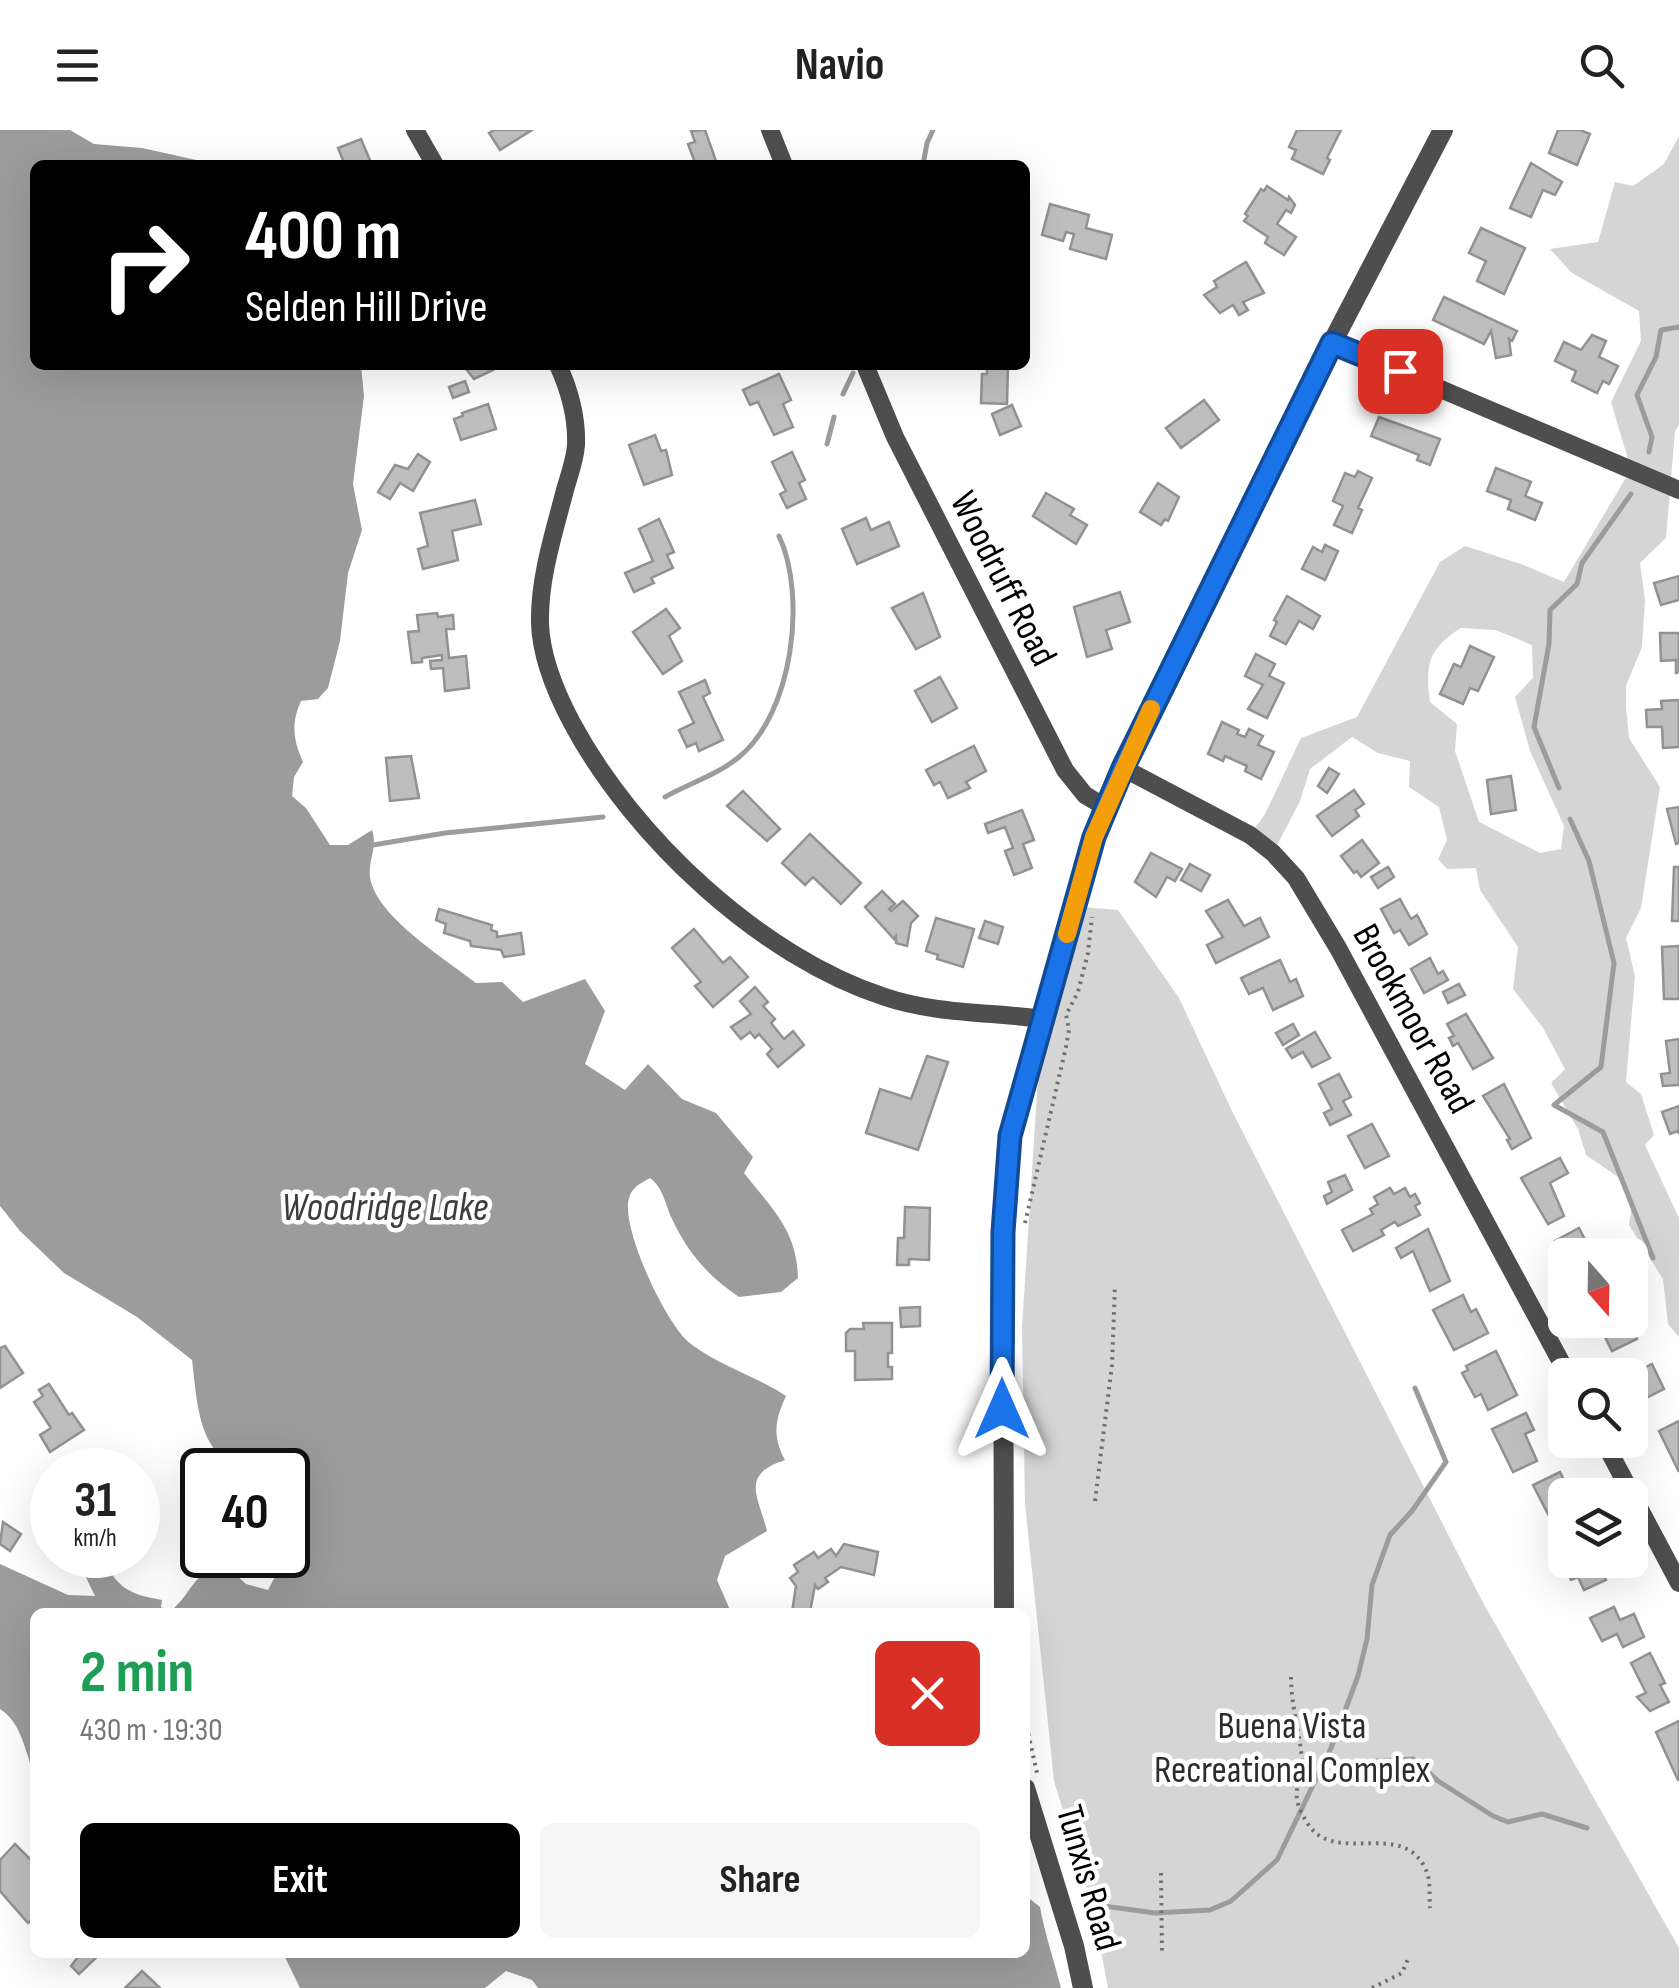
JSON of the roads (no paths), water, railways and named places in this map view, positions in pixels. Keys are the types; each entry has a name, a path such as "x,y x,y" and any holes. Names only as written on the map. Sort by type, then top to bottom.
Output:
{"street":[{"path":"415,130 432,160"},
{"path":"770,130 782,160"},
{"path":"1004,1608 1006,1184 1010,1136 1088,855 1123,768 1332,343 1443,130"},
{"path":"1332,343 1679,490"},
{"path":"560,370 570,392 576,446 541,591 540,626 545,656 565,710 612,788 666,853 699,882 793,952 840,980 886,998 922,1006 1042,1019"},
{"name":"Woodruff Road","path":"867,370 895,437 1065,770 1085,795 1105,807"},
{"name":"Brookmoor Road","path":"1123,768 1250,836 1296,878 1348,965 1559,1358"},
{"path":"1612,1458 1679,1584"},
{"name":"Tunxis Road","path":"1030,1804 1083,1988"}],"water":[{"name":"Woodridge Lake","path":"0,130 70,130 94,144 142,148 196,160 30,160 30,370 361,370 364,396 353,484 362,530 348,573 340,641 328,688 318,699 301,701 296,717 295,739 303,762 294,777 292,796 306,808 330,845 348,845 372,830 370,877 385,907 414,936 476,983 502,982 523,1002 585,979 605,1011 585,1064 625,1090 648,1064 682,1099 716,1113 753,1157 744,1173 781,1221 797,1261 798,1278 781,1292 739,1297 718,1281 685,1243 661,1192 650,1178 632,1191 628,1212 648,1276 681,1334 702,1352 786,1396 776,1428 785,1460 762,1472 757,1480 757,1497 767,1531 725,1556 717,1580 729,1608 173,1608 198,1578 240,1578 246,1584 268,1590 274,1578 310,1578 310,1448 214,1448 198,1407 192,1360 137,1317 64,1273 0,1206"},
{"path":"0,1564 68,1595 95,1596 86,1578 115,1578 128,1590 162,1600 163,1608 30,1608 30,1762 14,1722 0,1709"},
{"path":"1030,1899 1040,1907 1061,1988 538,1988 532,1980 506,1971 485,1988 300,1988 285,1958 1030,1958"}],"waterway":[{"path":"924,160 933,130"},
{"path":"1649,452 1652,437 1637,395 1656,357 1661,330 1679,327"},
{"path":"843,394 853,373"},
{"path":"827,444 834,417"},
{"path":"1559,788 1534,727 1549,644 1550,610 1577,584 1582,563 1631,494"},
{"path":"665,797 739,757 772,712 783,684 793,621 788,561 779,536"},
{"path":"373,845 445,833 603,817"},
{"path":"1570,819 1589,861 1614,963 1601,1067 1554,1105 1603,1132 1653,1258"},
{"path":"1096,1905 1155,1913 1210,1910 1231,1901 1277,1860 1331,1748 1358,1676 1367,1639 1372,1585 1390,1535 1446,1462 1415,1388"},
{"path":"1320,1773 1338,1776 1376,1761 1413,1759 1438,1781 1508,1822 1542,1814 1587,1828"}],"park label":[{"name":"Buena Vista Recreational Complex","path":"1292,1748"}]}
